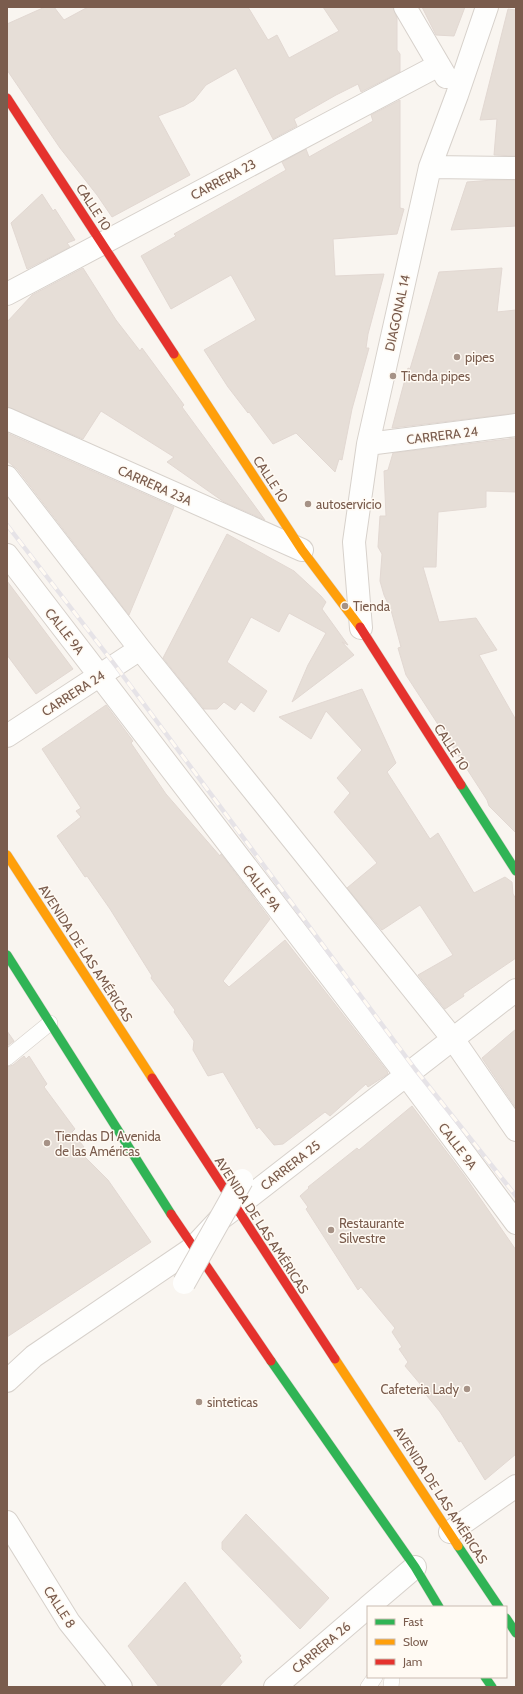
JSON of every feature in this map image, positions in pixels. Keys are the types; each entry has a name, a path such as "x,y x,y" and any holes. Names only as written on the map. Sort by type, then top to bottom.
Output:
{"main road":[{"name":"CALLE 10","path":"7,98 302,550 361,628 516,871"},
{"name":"AVENIDA DE LAS AMÉRICAS","path":"7,855 230,1200 498,1606"},
{"path":"7,955 193,1248 415,1567 438,1606"},
{"path":"507,1620 516,1633"},
{"path":"487,1678 492,1687"}],"street":[{"path":"405,7 457,96"},
{"name":"DIAGONAL 14","path":"361,628 354,542 368,444 430,167 457,96 486,7"},
{"name":"CARRERA 23","path":"7,294 439,65"},
{"path":"430,167 516,168"},
{"name":"CARRERA 23A","path":"7,419 302,550"},
{"name":"CARRERA 24","path":"368,444 516,425"},
{"path":"7,478 140,649 453,1039 516,1130"},
{"name":"CALLE 9A","path":"7,555 406,1075 516,1223"},
{"name":"CARRERA 24","path":"7,736 140,649"},
{"name":"CARRERA 25","path":"7,1381 34,1356 193,1248 219,1220 230,1200 406,1075 516,990"},
{"path":"206,1266 184,1283 242,1180 230,1200"},
{"path":"450,1532 516,1486"},
{"name":"CALLE 8","path":"7,1522 69,1622 121,1687"},
{"name":"CARRERA 26","path":"369,1606 415,1567"},
{"name":"CARRERA 26","path":"275,1687 367,1608"}],"lane":[{"path":"7,1058 50,1023"},
{"path":"368,1687 374,1678"}],"building":[{"path":"45,7 54,7 64,20 88,7 248,7 268,40 277,35 289,58 339,31 323,7 393,7 397,18 397,50 400,54 400,72 361,92 358,84 336,95 294,119 297,126 273,139 236,68 206,85 194,100 184,106 158,116 190,175 112,217 97,195 60,148 7,70 7,24"},
{"path":"422,7 465,7 454,36 436,35"},
{"path":"508,9 516,10 516,156 494,155 497,119 480,120"},
{"path":"400,100 400,208 404,209 397,234 333,239 335,276 384,274 368,334 366,348 369,348 352,409 342,460 339,459 335,472 296,433 273,444 228,387 204,350 256,320 231,275 171,309 141,256 176,236 174,234 286,170 282,162 306,149 309,157 373,121 371,115"},
{"path":"516,180 516,226 451,230 467,182"},
{"path":"42,194 53,211 55,209 75,240 67,243 70,247 27,269 11,223"},
{"path":"83,268 116,320 140,351 142,348 184,405 182,407 265,520 224,502 167,462 174,457 101,411 83,439 7,407 7,322 32,295"},
{"path":"502,268 497,312 516,310 516,413 392,428 408,368 410,369 439,272"},
{"path":"7,433 174,507 129,615 17,469 7,461"},
{"path":"516,438 516,492 486,491 486,507 438,512 436,567 423,567 439,622 476,618 497,650 479,655 516,720 516,833 489,806 487,800 406,675 398,648 401,647 391,610 384,595 380,581 382,554 378,547 380,516 386,516 384,471 388,470 393,453"},
{"path":"227,534 294,571 321,596 326,602 322,609 348,645 342,642 354,655 292,702 308,665 326,633 289,613 279,632 251,617 227,662 267,691 254,712 241,702 235,710 224,702 217,709 204,709 163,658"},
{"path":"7,581 73,669 36,694 7,655"},
{"path":"362,689 396,763 387,772 430,839 438,833 474,893 505,877 512,882 513,894 516,899 516,958 463,994 464,996 445,1009 418,975 453,955 420,905 382,930 347,888 377,863 334,812 350,793 337,778 362,750 326,711 311,739 279,717"},
{"path":"106,705 133,741 131,743 166,794 220,856 221,854 270,919 223,981 229,987 285,940 387,1071 388,1074 368,1087 366,1084 330,1116 325,1112 283,1144 274,1145 259,1127 257,1129 223,1072 208,1076 193,1050 194,1041 174,1012 175,1010 151,978 152,976 110,909 87,876 85,877 57,836 81,817 76,811 81,808 42,749"},
{"path":"516,1029 516,1108 482,1058"},
{"path":"7,1031 14,1041 7,1046"},
{"path":"24,1056 26,1059 29,1056 47,1084 44,1087 75,1129 72,1132 84,1147 81,1150 84,1153 83,1155 108,1180 151,1242 7,1337 7,1067 13,1065"},
{"path":"412,1106 464,1175 516,1250 516,1454 485,1480 461,1441 459,1442 440,1412 419,1386 421,1385 405,1366 408,1362 399,1349 402,1347 392,1332 395,1328 361,1287 358,1290 306,1209 308,1207 300,1196 309,1188 308,1187 357,1148 359,1150"},
{"path":"246,1514 329,1598 300,1629 222,1549 222,1542"},
{"path":"185,1582 241,1656 239,1657 242,1662 219,1687 159,1687 128,1646"}],"railway":[{"path":"7,525 115,665 415,1069 516,1196"}],"traffic: fast":[{"path":"461,785 516,871"},
{"path":"7,955 171,1214"},
{"path":"271,1361 415,1567 438,1606"},
{"path":"458,1546 498,1606"},
{"path":"507,1620 516,1633"},
{"path":"486,1678 492,1687"}],"traffic: slow":[{"path":"174,354 302,550 360,627"},
{"path":"7,855 152,1078"},
{"path":"335,1359 458,1546"}],"traffic: jam":[{"path":"7,98 174,354"},
{"path":"360,627 461,785"},
{"path":"152,1078 335,1359"},
{"path":"171,1214 271,1361"}],"place":[{"name":"pipes","path":"457,357"},
{"name":"Tienda pipes","path":"393,376"},
{"name":"autoservicio","path":"308,504"},
{"name":"Tienda","path":"345,606"},
{"name":"Tiendas D1 Avenida de las Américas","path":"47,1143"},
{"name":"Restaurante Silvestre","path":"331,1230"},
{"name":"Cafeteria Lady","path":"467,1389"},
{"name":"sinteticas","path":"199,1402"}]}
